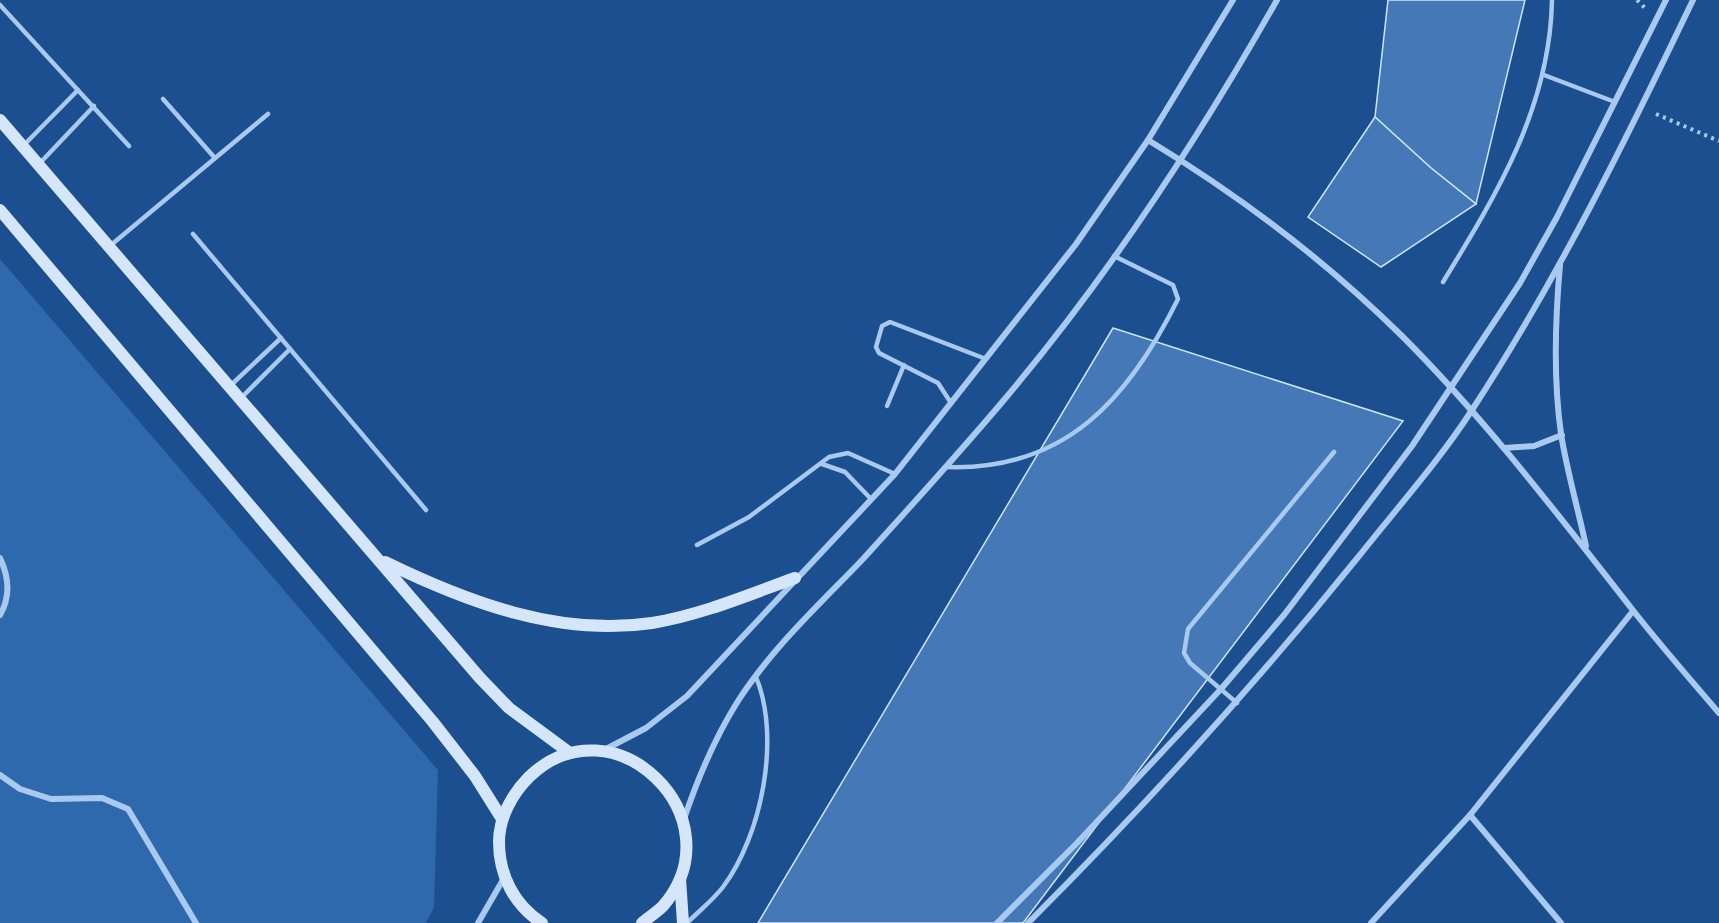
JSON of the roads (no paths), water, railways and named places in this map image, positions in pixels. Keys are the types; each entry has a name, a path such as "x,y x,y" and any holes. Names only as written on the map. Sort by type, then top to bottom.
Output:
{"street":[{"path":"602,751 646,729 687,696 795,578 895,474 1076,244 1148,140 1233,0"},
{"path":"683,823 706,759 739,700 756,676 784,641 947,467 1012,390 1114,256 1182,161 1277,0"},
{"path":"996,923 1077,843 1221,689 1284,615 1412,446 1520,283 1666,0"},
{"path":"1028,923 1094,857 1237,703 1431,466 1471,412 1561,263 1641,108 1693,0"},
{"path":"0,120 509,708 570,753"},
{"path":"1148,140 1250,207 1351,288 1451,388 1504,448 1587,549 1633,611 1719,713"},
{"path":"0,210 433,722 475,776 502,819"},
{"path":"1561,263 1556,349 1562,435 1587,549"},
{"path":"1504,448 1534,446 1562,435"},
{"path":"0,558 8,581 8,597 0,615"},
{"path":"381,560 471,601 505,611 563,621 609,625 651,623 697,613 795,578"},
{"path":"1371,923 1470,815 1633,611"},
{"path":"542,923 531,916 516,898 504,877 500,858 502,819 516,789 540,767 570,753 602,751 630,758 654,774 672,796 683,823 686,850 680,878 685,923"},
{"path":"0,775 20,789 51,799 102,798 128,809 196,923"},
{"path":"1470,815 1561,923"},
{"path":"478,923 504,877"},
{"path":"642,923 663,906 680,878"}],"lane":[{"path":"1443,282 1508,172 1522,139 1544,75 1552,0"},
{"path":"0,5 129,146"},
{"path":"1544,75 1615,102"},
{"path":"22,147 78,90"},
{"path":"163,99 214,157"},
{"path":"38,165 94,106"},
{"path":"108,247 268,114"},
{"path":"193,234 426,510"},
{"path":"947,467 989,466 1030,457 1077,431 1117,395 1178,299 1173,285 1114,256"},
{"path":"951,403 938,383 877,350 882,326 886,323 895,323 986,359"},
{"path":"230,386 281,338"},
{"path":"241,398 290,349"},
{"path":"887,406 904,364"},
{"path":"1237,703 1190,663 1184,653 1188,629 1334,452"},
{"path":"697,545 749,517 829,457 848,453 895,474"},
{"path":"822,464 844,472 871,499"},
{"path":"685,923 723,887 751,829 760,798 767,747 767,721 763,695 756,676"}]}
